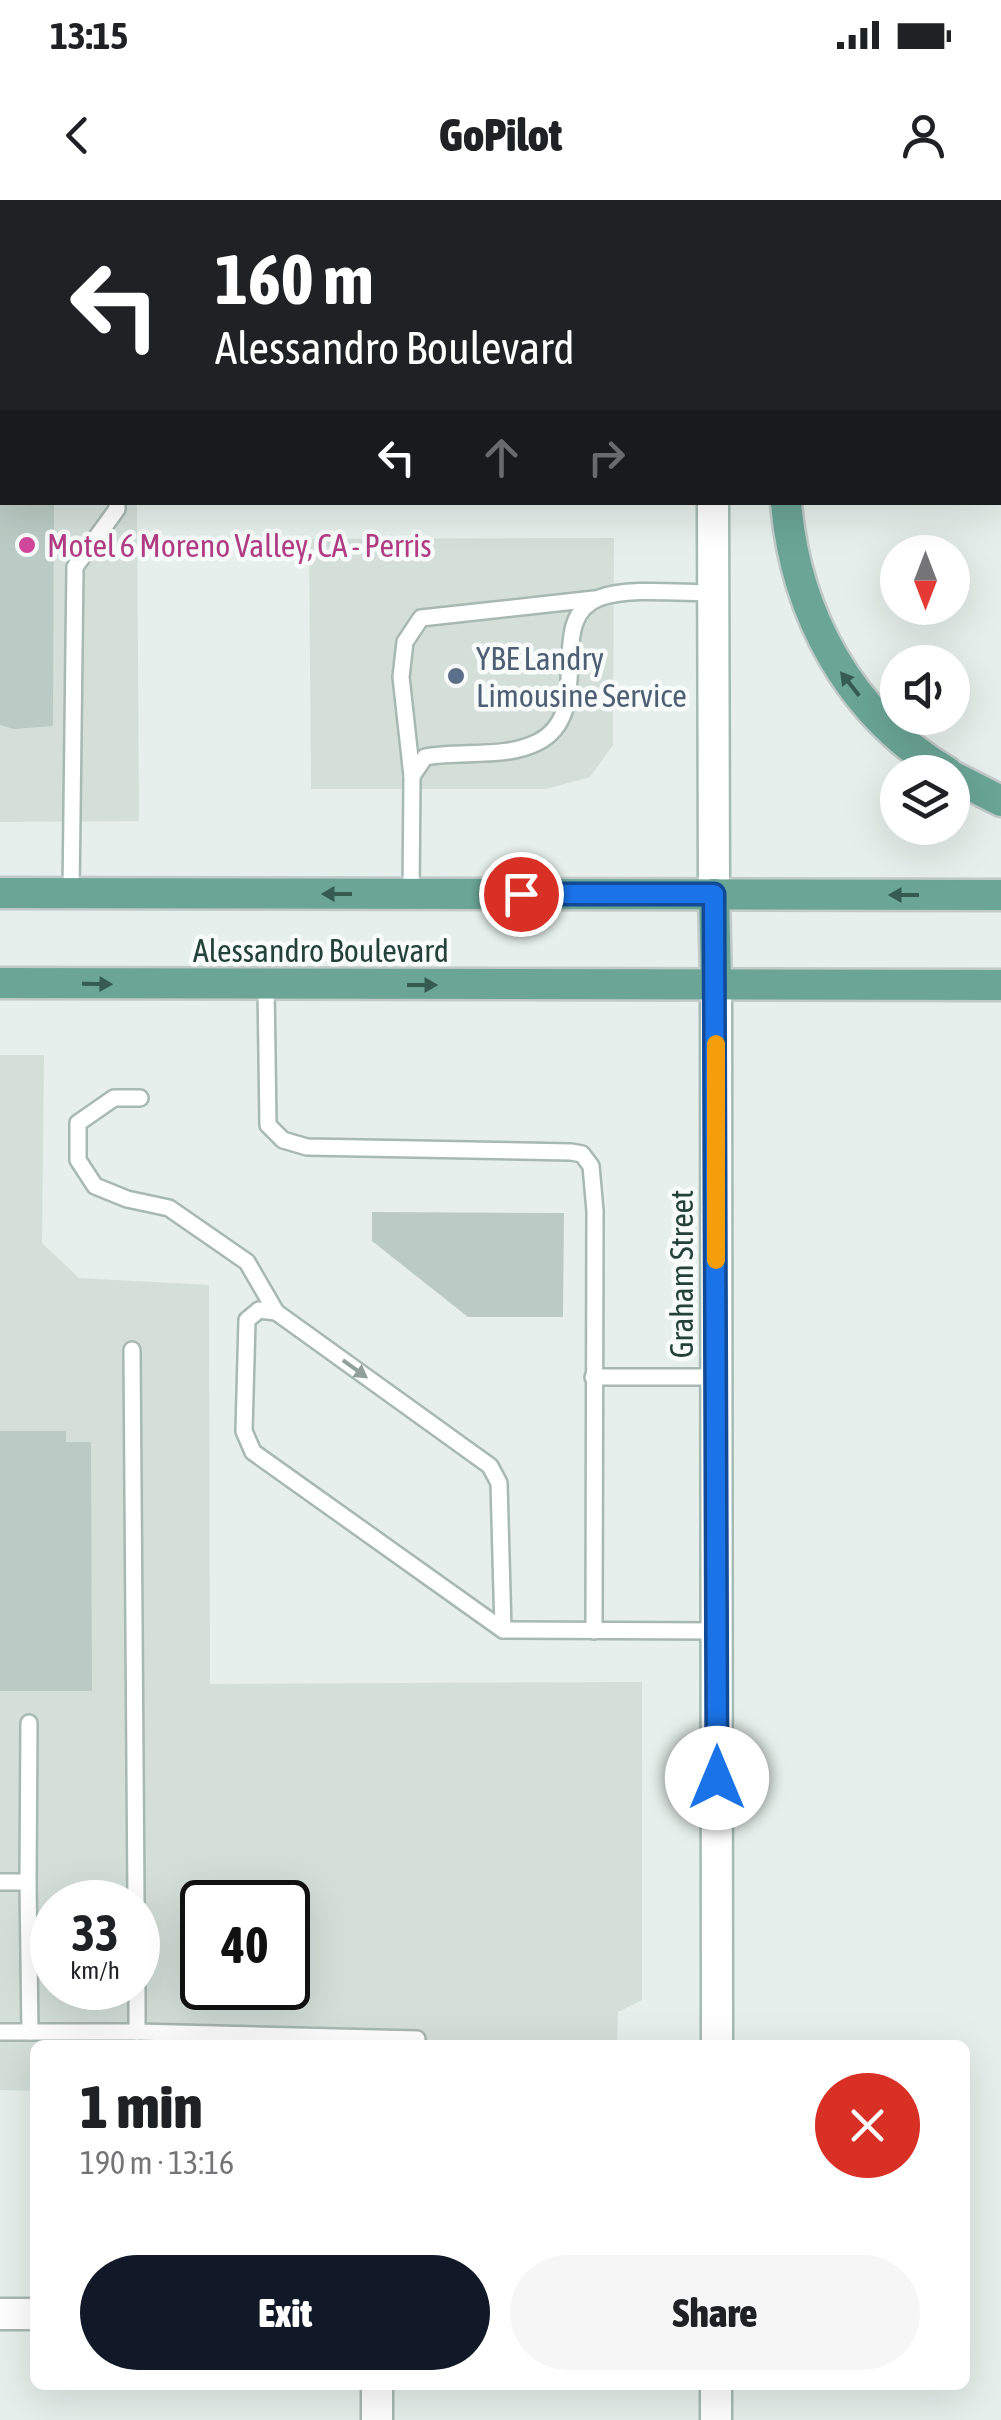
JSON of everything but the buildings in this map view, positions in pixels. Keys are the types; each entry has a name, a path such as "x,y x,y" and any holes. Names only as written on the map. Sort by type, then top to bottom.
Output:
{"main road":[{"path":"786,505 790,545 811,615 846,683 917,755"},
{"path":"970,786 1001,801"},
{"name":"Alessandro Boulevard","path":"4,894 1001,894"},
{"name":"Graham Street","path":"714,894 716,983"},
{"name":"Alessandro Boulevard","path":"0,983 1001,985"}],"street":[{"name":"Graham Street","path":"713,505 714,894"},
{"name":"Graham Street","path":"716,983 717,2040"},
{"path":"0,2314 30,2314"},
{"path":"377,2390 377,2420"},
{"path":"716,2390 716,2420"}],"lane":[{"path":"70,894 75,567 117,505"},
{"path":"411,894 412,776 401,676 405,642 420,618 612,594 713,593"},
{"path":"412,776 425,757 507,751 536,744 555,731 564,716 568,694 571,636 580,611 594,599"},
{"path":"266,986 268,1125 283,1140 307,1148 582,1154 591,1166 595,1211 594,1631"},
{"path":"140,1098 114,1098 78,1124 78,1160 95,1186 169,1208 247,1262 276,1312 490,1466 499,1484 503,1630"},
{"path":"276,1312 259,1310 247,1320 244,1431 252,1452 503,1630 716,1631"},
{"path":"132,1350 136,1880"},
{"path":"593,1377 716,1377"},
{"path":"29,1723 30,2032"},
{"path":"0,1882 28,1882"},
{"path":"137,2010 137,2032"},
{"path":"0,2032 418,2039"}],"shaded area":[{"path":"0,505 137,505 139,821 0,822"},
{"path":"614,538 613,745 590,777 546,789 311,789 309,539"},
{"path":"0,1055 44,1055 42,1243 79,1278 209,1285 210,1684 642,1682 642,2000 618,2012 617,2040 30,2040 30,2091 0,2090"}],"slow traffic":[{"path":"716,1044 716,1260"}],"place":[{"name":"Motel 6 Moreno Valley, CA - Perris","path":"27,545"},
{"name":"YBE Landry Limousine Service","path":"456,676"}],"route":[{"path":"521,894 714,894 717,1778"}]}
